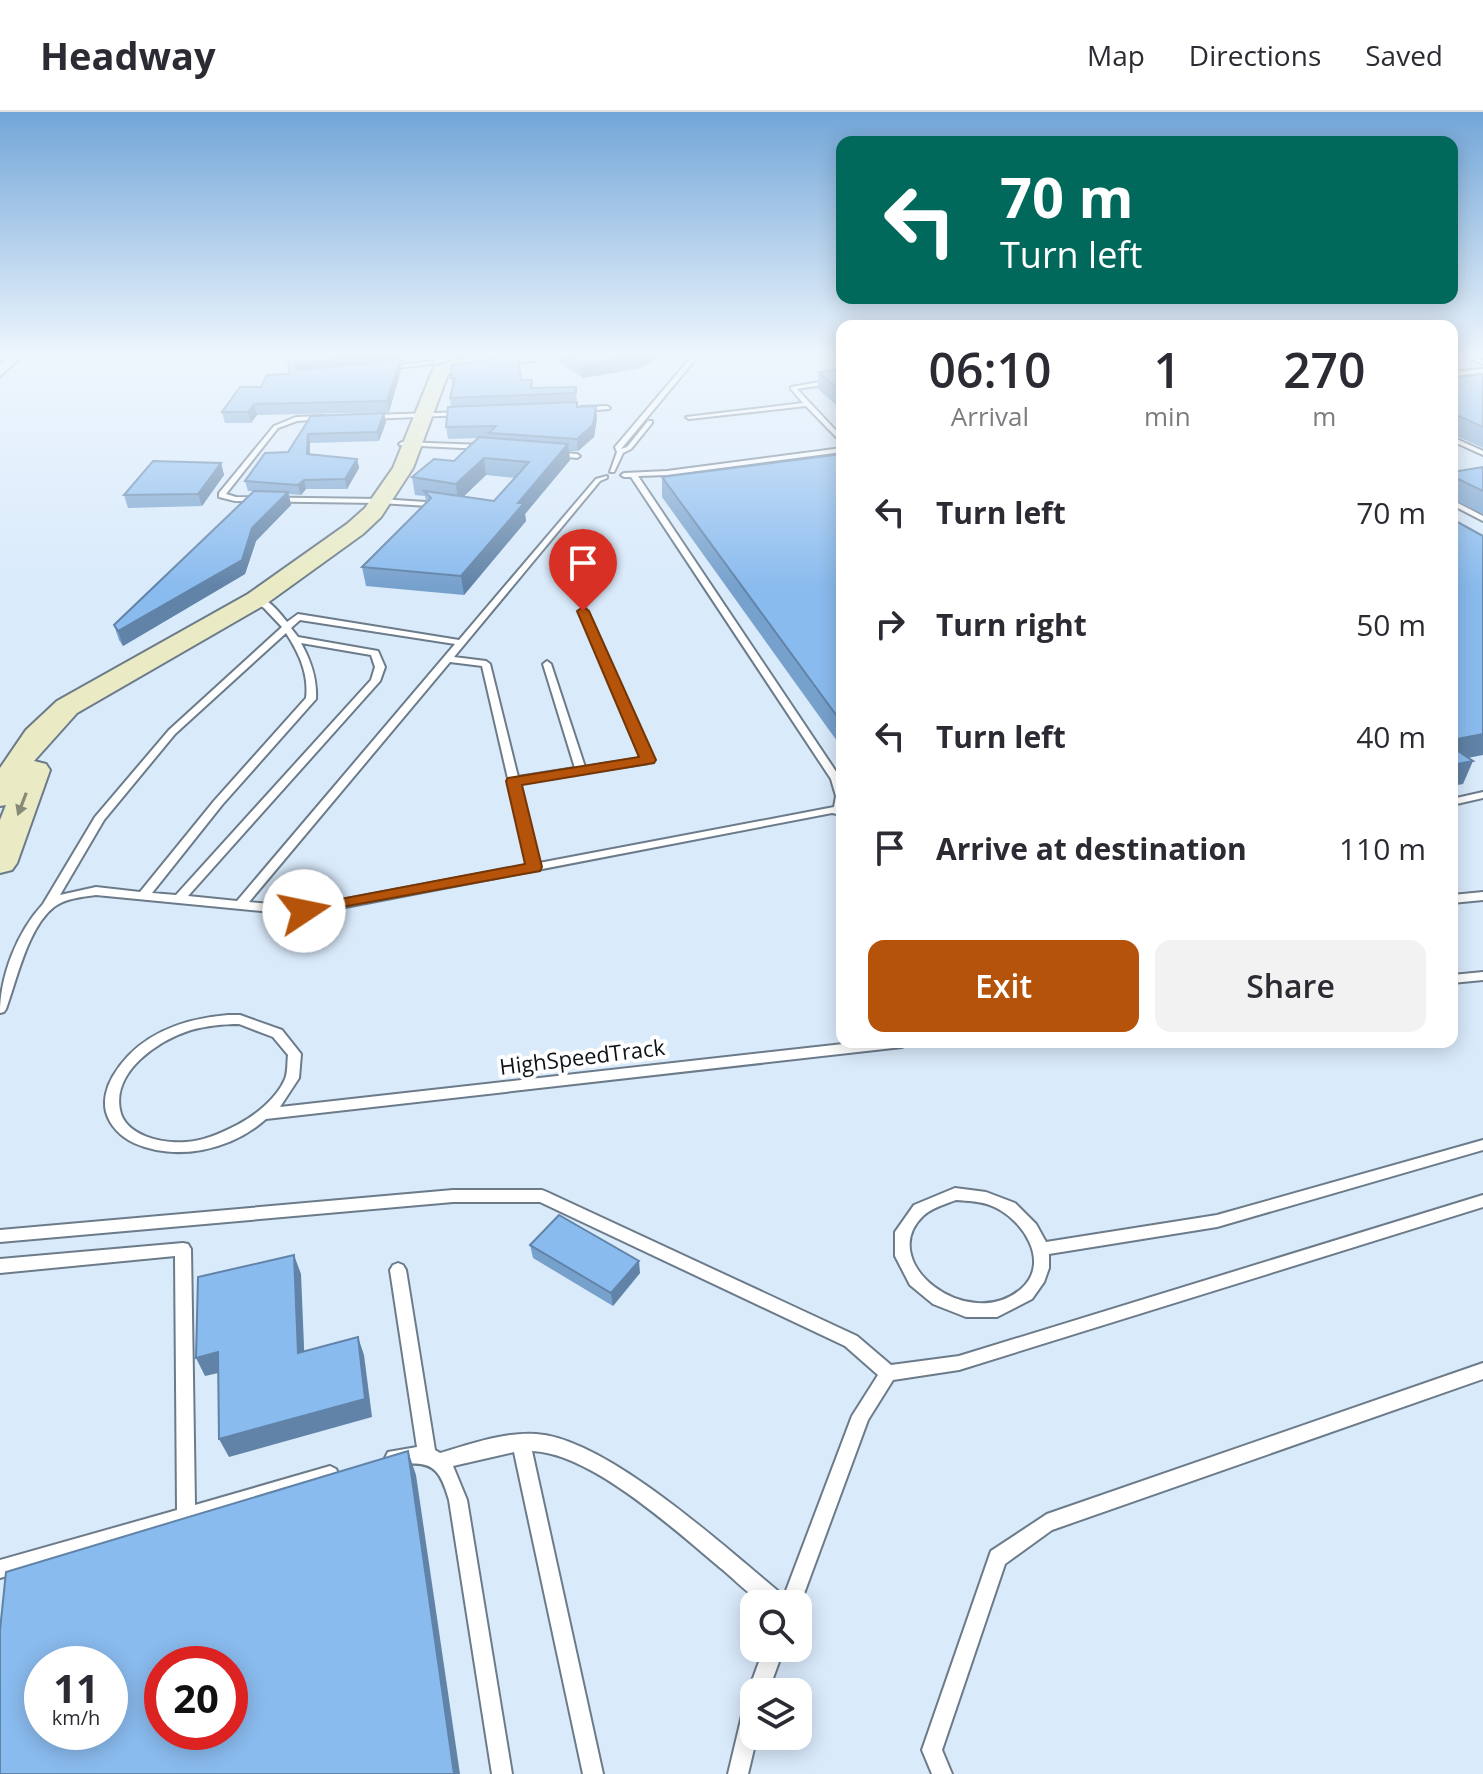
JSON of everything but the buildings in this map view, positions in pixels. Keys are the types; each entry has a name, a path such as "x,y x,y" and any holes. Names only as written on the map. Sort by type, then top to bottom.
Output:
{"street":[{"path":"0,797 16,761 31,750 50,720 67,707 257,599 335,540 346,536 372,501 413,433"},
{"path":"0,863 40,758 31,750"}],"lane":[{"path":"272,433 222,495 235,499 454,506"},
{"path":"620,452 617,448 630,433"},
{"path":"609,474 620,452 629,448 642,433"},
{"path":"1458,442 1483,453"},
{"path":"409,444 489,448"},
{"path":"239,906 598,480 609,474 836,451"},
{"path":"548,453 577,456"},
{"path":"628,474 836,779"},
{"path":"1458,505 1483,519"},
{"path":"143,896 218,803 311,699 313,679 287,626 269,606 257,599"},
{"path":"513,781 648,760 583,611"},
{"path":"0,1009 34,922 49,905 99,819 172,732 298,617 462,643"},
{"path":"178,900 375,681 380,667 375,653 294,639"},
{"path":"448,659 486,664 534,867"},
{"path":"547,664 581,771"},
{"path":"1458,801 1483,795"},
{"path":"49,905 96,891 304,911 836,812"},
{"path":"1458,898 1483,896"},
{"path":"1458,978 1483,976"},
{"path":"240,1019 266,1024 285,1036 295,1053 295,1075 285,1095 267,1114 243,1131 214,1142 183,1148 155,1146 132,1138 117,1124 111,1106 115,1083 130,1061 152,1042 180,1028 211,1020 240,1019"},
{"name":"HighSpeedTrack","path":"267,1114 849,1048"},
{"path":"1041,1249 1217,1221 1483,1145"},
{"path":"955,1194 977,1195 999,1202 1019,1214 1033,1230 1041,1249 1042,1269 1026,1294 999,1309 975,1311 951,1306 921,1287 903,1261 900,1242 905,1224 916,1209 934,1199 955,1194"},
{"path":"0,1236 453,1196 542,1196 851,1341 888,1373 959,1363 1483,1201"},
{"path":"0,1266 183,1249 186,1516"},
{"path":"398,1270 434,1458 450,1473 458,1500 502,1774"},
{"path":"942,1774 932,1750 998,1558 1047,1523 1483,1371"},
{"path":"796,1590 861,1416 888,1373"},
{"path":"0,1569 406,1455 434,1458 521,1442 551,1444 588,1459 761,1590"},
{"path":"521,1442 593,1774"},
{"path":"738,1774 744,1750"}],"route":[{"path":"304,911 534,867 513,781 648,760 583,611"}]}
